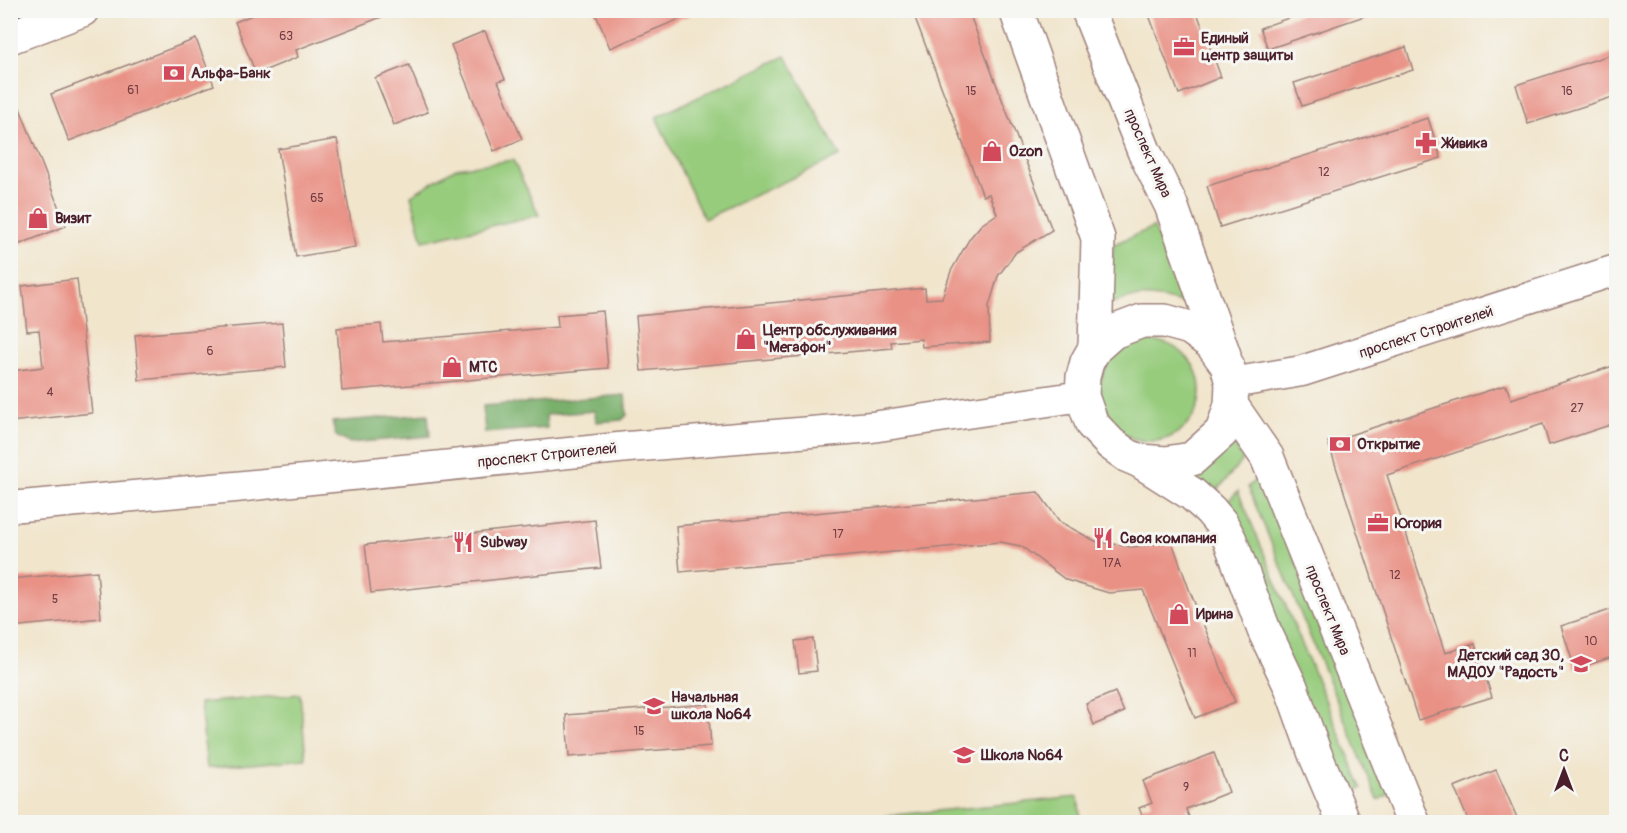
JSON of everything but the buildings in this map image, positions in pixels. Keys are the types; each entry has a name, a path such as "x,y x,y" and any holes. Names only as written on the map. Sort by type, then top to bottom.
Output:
{"main road":[{"path":"10,37 82,10"},
{"path":"1016,10 1098,238 1095,348"},
{"name":"проспект Мира","path":"1088,10 1144,151 1171,205 1230,384 1267,457 1413,822"},
{"path":"1140,461 1166,463 1192,459 1222,432 1230,384 1211,343 1190,328 1166,321 1142,321 1113,332 1095,348 1087,362 1082,396 1092,424 1111,444 1192,494 1221,523 1230,540 1264,630 1291,687 1315,754 1344,822"}],"street":[{"name":"проспект Строителей","path":"1230,384 1302,372 1617,270"},
{"name":"проспект Строителей","path":"10,507 235,487 628,447 872,427 1082,396"}],"green space":[{"path":"786,56 840,156 704,219 656,117"},
{"path":"513,160 539,215 423,241 411,195 456,168"},
{"path":"1154,227 1181,303 1143,297 1105,305 1114,244"},
{"path":"1150,341 1169,344 1186,355 1197,372 1200,391 1197,410 1186,427 1169,438 1150,441 1131,438 1114,427 1103,410 1100,391 1103,372 1114,355 1131,344"},
{"path":"625,395 627,415 622,420 596,422 595,411 546,415 547,428 485,433 483,406"},
{"path":"428,414 430,436 349,443 336,436 332,422"},
{"path":"1232,440 1243,460 1215,493 1193,482"},
{"path":"1260,475 1394,792 1378,800 1248,487"},
{"path":"1238,491 1362,788 1344,794 1223,506"},
{"path":"300,694 306,759 207,768 200,703"},
{"path":"1078,797 1081,822 886,822 885,816"}],"tram line":[{"path":"10,19 30,10"}],"place":[{"name":"Единый центр защиты","path":"1184,47"},
{"name":"Альфа-Банк","path":"174,73"},
{"name":"Живика","path":"1426,143"},
{"name":"Ozon","path":"992,151"},
{"name":"Визит","path":"38,218"},
{"name":"Центр обслуживания \"Мегафон\"","path":"746,339"},
{"name":"МТС","path":"452,367"},
{"name":"Открытие","path":"1340,444"},
{"name":"Югория","path":"1378,523"},
{"name":"Своя компания","path":"1103,538"},
{"name":"Subway","path":"463,542"},
{"name":"Ирина","path":"1179,614"},
{"name":"Детский сад 30, МАДОУ \"Радость\"","path":"1581,664"},
{"name":"Начальная школа №64","path":"654,706"},
{"name":"Школа №64","path":"964,755"}]}
